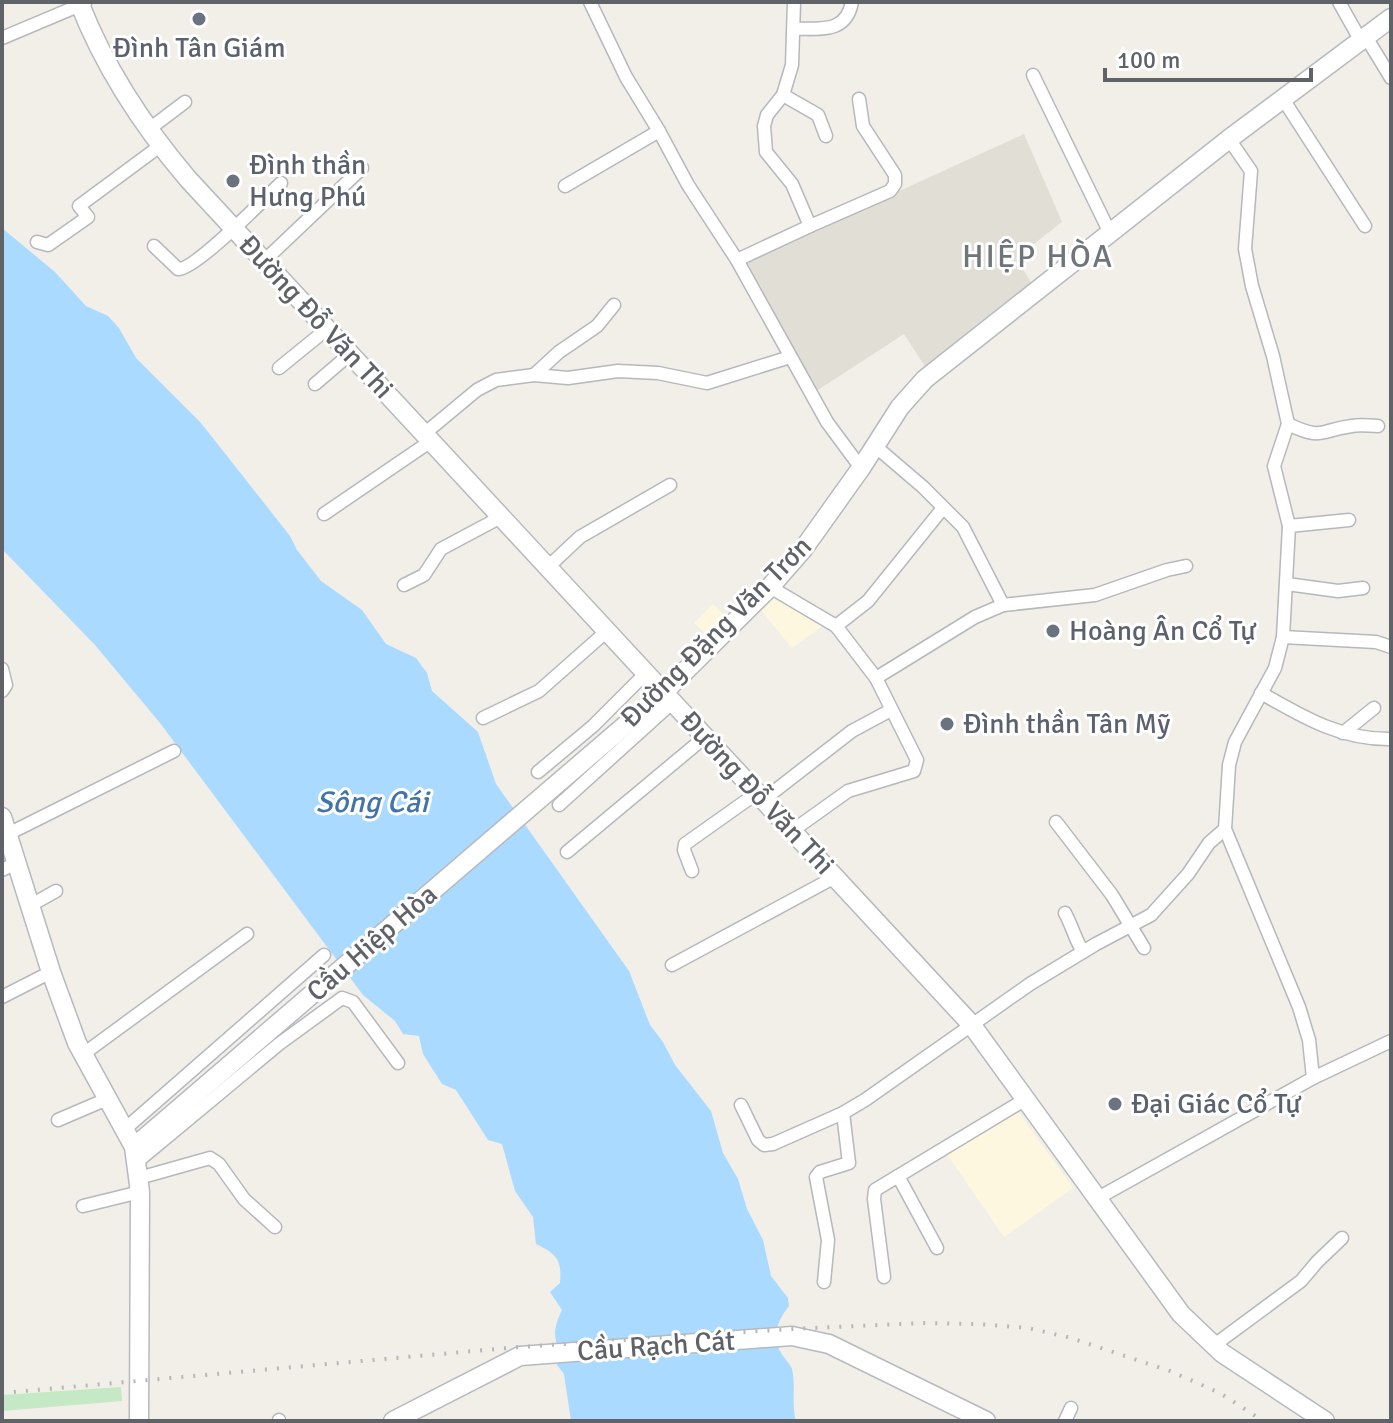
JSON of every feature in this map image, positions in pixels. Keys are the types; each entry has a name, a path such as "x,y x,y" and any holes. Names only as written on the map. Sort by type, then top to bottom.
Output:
{"main road":[{"name":"Đường Đỗ Văn Thi","path":"83,3 106,61 160,146 971,1024 1181,1314 1213,1346 1325,1421"},
{"name":"Đường Đặng Văn Trơn","path":"610,739 668,697 770,587 804,548 900,407 925,379 1229,139 1391,18"},
{"name":"Cầu Hiệp Hòa","path":"137,1170 161,1124 610,739"},
{"path":"5,826 10,866 31,905 51,972 82,1055 125,1129 137,1170 139,1421"},
{"name":"Cầu Rạch Cát","path":"393,1421 520,1356 792,1336 829,1344 986,1421"}],"street":[{"path":"590,2 626,77 688,185 737,260 827,422 861,468"},
{"path":"794,2 792,65 783,95 767,115 764,126 766,152 792,184 810,226"},
{"path":"795,29 834,27 845,21 852,2"},
{"path":"1339,2 1391,78"},
{"path":"2,38 83,3"},
{"path":"1033,75 1110,233"},
{"path":"783,95 818,115 826,136"},
{"path":"737,260 890,191 895,184 895,175 863,126 859,99"},
{"path":"1283,99 1365,226"},
{"path":"148,130 185,102"},
{"path":"565,186 659,131"},
{"path":"1229,139 1251,171 1245,249 1288,424 1274,466 1289,526 1283,637 1275,668 1235,742 1229,765 1225,829 1299,1007 1309,1040 1313,1078"},
{"path":"37,242 52,244 70,232 88,217 79,206 160,146"},
{"path":"264,261 362,168"},
{"path":"154,246 178,269 185,269 219,242 281,183"},
{"path":"534,375 559,352 597,326 614,305"},
{"path":"279,368 327,329"},
{"path":"315,384 350,354"},
{"path":"324,514 428,438 485,384 496,380 534,375 568,378 618,371 658,373 707,383 790,357"},
{"path":"1288,424 1321,435 1351,426 1378,426"},
{"path":"875,446 963,527 1003,605"},
{"path":"548,567 580,537 670,485"},
{"path":"836,626 868,601 943,508"},
{"path":"404,585 424,575 441,549 501,517"},
{"path":"1289,526 1349,520"},
{"path":"876,678 975,617 1003,605 1095,595 1186,566"},
{"path":"1287,584 1338,591 1363,588"},
{"path":"770,587 836,626 876,678 917,760 914,771 848,791 792,831"},
{"path":"483,718 539,691 607,631"},
{"path":"1283,637 1376,642 1391,647"},
{"path":"2,669 6,685 2,691"},
{"path":"538,772 593,726 646,673"},
{"path":"1261,693 1314,723 1368,739 1391,739"},
{"path":"559,805 668,697"},
{"path":"1343,733 1374,708"},
{"path":"692,871 684,850 685,844 852,731 891,710"},
{"path":"567,852 705,737"},
{"path":"5,826 174,751"},
{"path":"1056,822 1112,895 1144,948"},
{"path":"741,1105 758,1140 764,1145 773,1144 843,1113 898,1079 1030,984 1151,915 1209,843 1225,829"},
{"path":"672,965 835,877"},
{"path":"31,905 56,891"},
{"path":"1065,913 1083,952"},
{"path":"82,1055 247,934"},
{"path":"125,1129 324,955"},
{"path":"2,997 51,972"},
{"path":"83,1206 137,1170 279,1044 342,998 353,1002 398,1063"},
{"path":"1098,1198 1313,1078 1391,1041"},
{"path":"58,1120 107,1099"},
{"path":"884,1277 874,1194 880,1187 1026,1099"},
{"path":"824,1282 828,1240 816,1177 820,1172 849,1163 843,1113"},
{"path":"137,1170 210,1158 219,1164 244,1199 275,1227"},
{"path":"898,1176 937,1248"},
{"path":"1213,1346 1301,1281 1342,1238"},
{"path":"1065,1421 1071,1408"}],"shaded area":[{"path":"1024,134 1062,222 1016,258 1032,284 926,368 904,334 815,392 744,262"},
{"path":"773,594 824,625 792,648 759,608"},
{"path":"713,604 727,618 708,636 694,623"},
{"path":"1017,1110 1073,1188 1004,1237 946,1153"}],"green space":[{"path":"121,1387 122,1401 2,1411 2,1395"}],"water":[{"name":"Sông Cái","path":"2,228 55,272 86,306 108,316 119,328 136,358 201,423 290,536 321,581 362,610 386,644 416,658 427,673 432,691 478,732 496,784 629,971 650,1025 675,1065 711,1111 723,1153 738,1179 747,1209 763,1240 771,1276 788,1298 789,1306 779,1323 776,1340 792,1369 796,1421 571,1421 564,1374 557,1365 561,1353 555,1332 562,1310 550,1292 560,1283 559,1263 549,1251 536,1244 533,1217 515,1191 502,1144 488,1140 456,1090 442,1084 423,1054 419,1036 403,1034 395,1021 363,995 160,723 95,645 2,549"}],"railway":[{"path":"2,1393 519,1347 791,1329 923,1323 978,1324 1028,1328 1071,1338 1170,1371 1220,1393 1263,1421"}],"place":[{"name":"Đình Tân Giám","path":"199,19"},
{"name":"Đình thần Hưng Phú","path":"233,181"},
{"name":"Hoàng Ân Cổ Tự","path":"1053,631"},
{"name":"Đình thần Tân Mỹ","path":"947,724"},
{"name":"Đại Giác Cổ Tự","path":"1115,1104"}],"district":[{"name":"HIỆP HÒA","path":"1038,256"}]}
